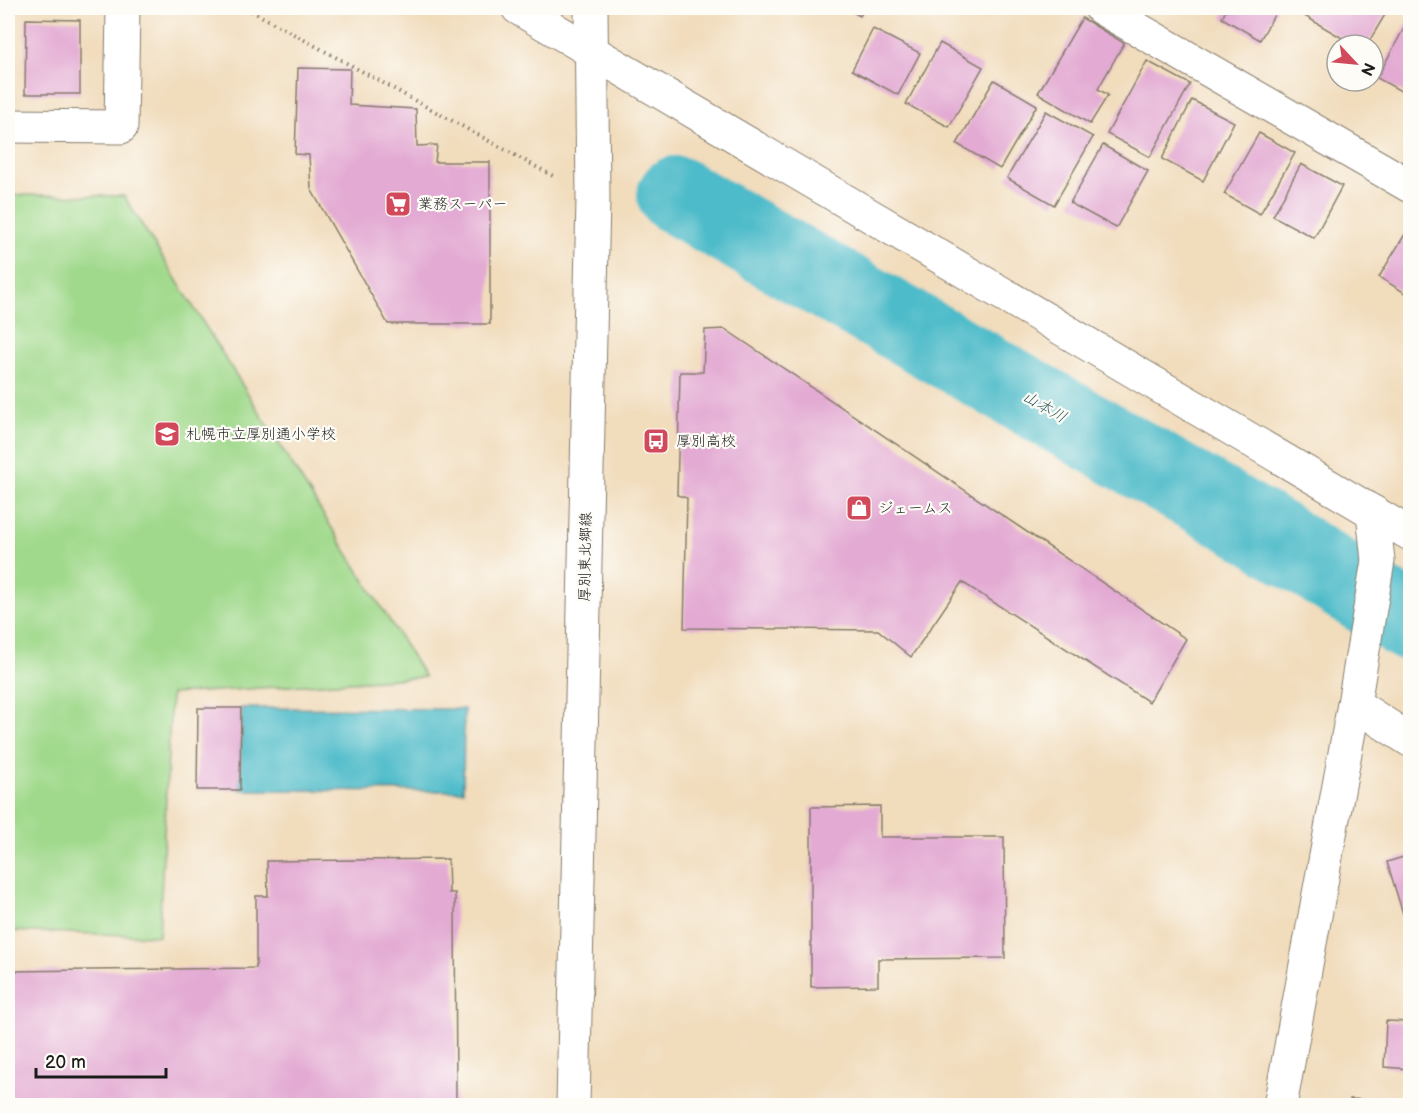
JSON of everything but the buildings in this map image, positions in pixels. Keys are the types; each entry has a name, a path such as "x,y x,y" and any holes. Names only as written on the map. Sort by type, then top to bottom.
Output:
{"street":[{"path":"8,126 120,127 123,8"},
{"path":"518,8 1410,534"},
{"name":"厚別東北郷線","path":"573,1106 593,199 591,8"},
{"path":"1101,8 1410,186"},
{"path":"1280,1106 1378,561 1373,512"},
{"path":"1354,704 1410,740"}],"path":[{"path":"246,8 593,199"}],"green space":[{"path":"8,195 124,196 425,677 171,694 159,936 8,931"}],"water":[{"path":"241,708 464,709 463,791 240,790"}],"waterway":[{"name":"山本川","path":"676,195 1267,533 1410,623"}],"place":[{"name":"業務スーパー","path":"398,204"},
{"name":"札幌市立厚別通小学校","path":"167,434"},
{"name":"厚別高校","path":"656,441"},
{"name":"ジェームス","path":"859,508"}]}
